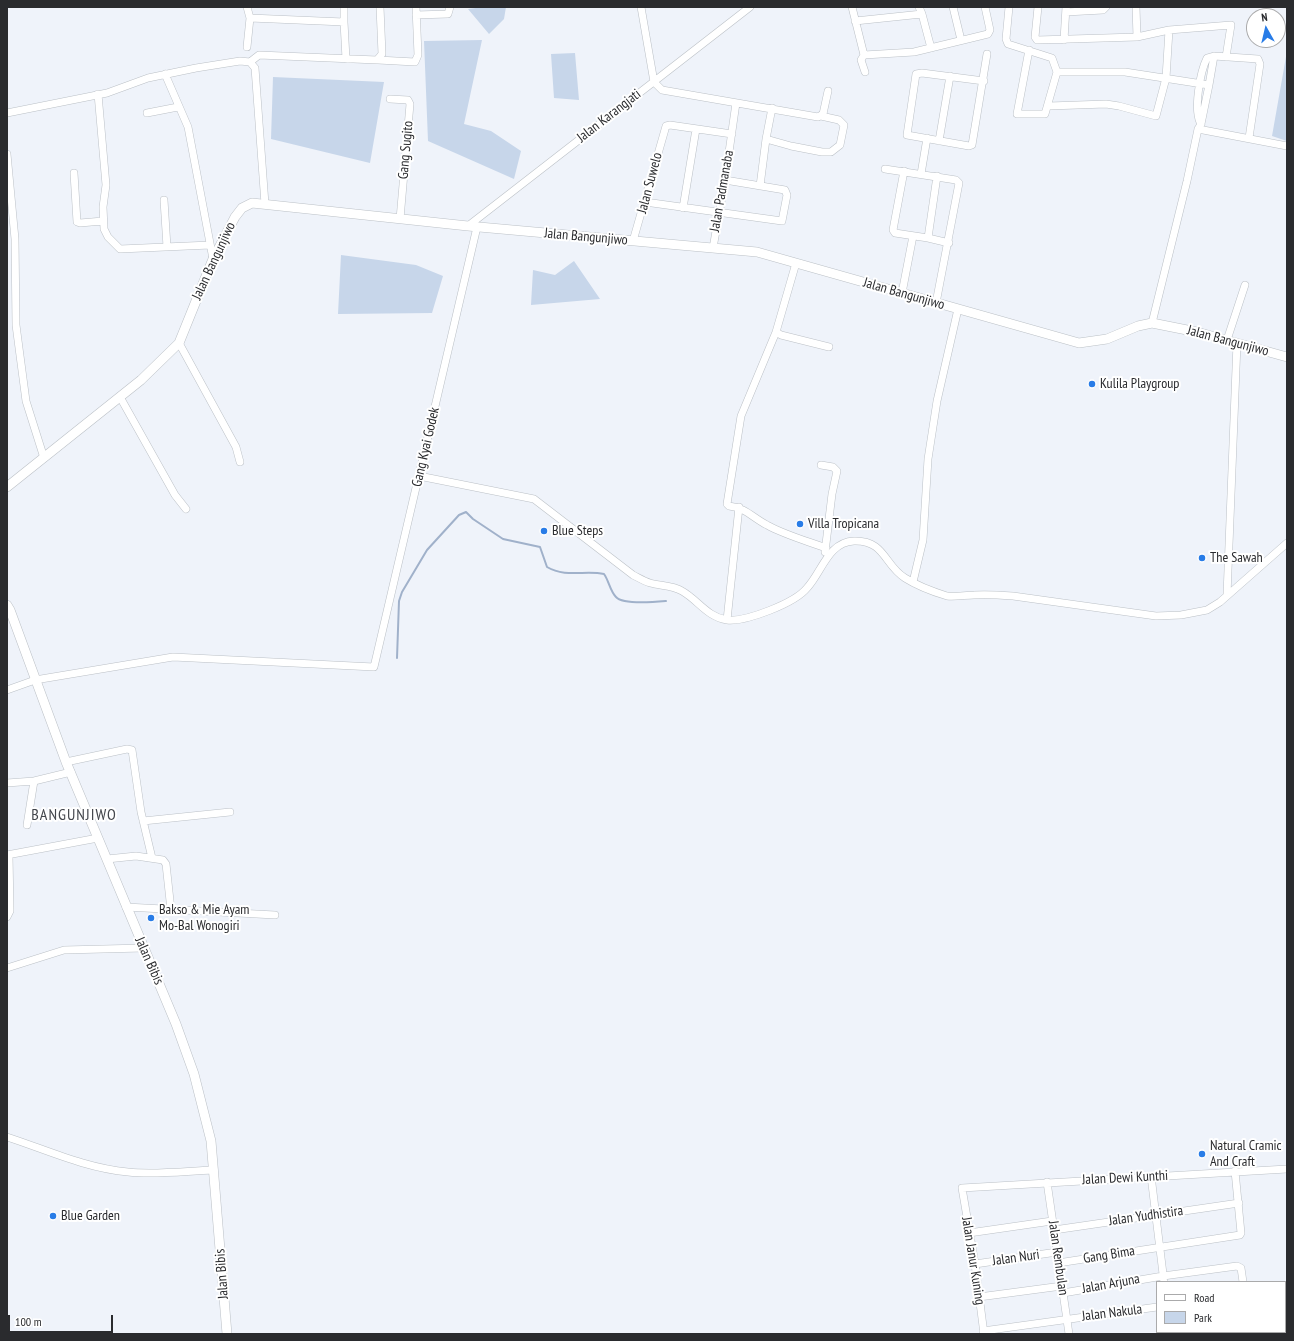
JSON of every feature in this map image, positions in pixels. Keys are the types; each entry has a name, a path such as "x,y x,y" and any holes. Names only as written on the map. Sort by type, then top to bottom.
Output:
{"main road":[{"name":"Jalan Bangunjiwo","path":"7,487 120,397 158,364 179,343 213,259 238,213 242,208 252,203 472,227 757,252 1079,343 1107,339 1138,326 1152,323 1197,332 1287,356"},
{"name":"Jalan Bibis","path":"7,605 66,762 176,1024 194,1074 211,1141 227,1334"}],"street":[{"path":"247,7 250,18 247,47"},
{"path":"344,7 346,59"},
{"path":"378,60 382,54 380,7"},
{"path":"7,113 98,94 165,74 220,64 250,62 259,55 415,62 418,55 416,11 448,14 450,7"},
{"path":"641,7 654,82 658,88 666,91 821,116 839,120 844,125 840,145 835,150 822,152 790,146 766,139"},
{"name":"Jalan Karangjati","path":"472,227 750,7"},
{"path":"852,7 864,55 861,60 865,72"},
{"path":"953,7 961,40"},
{"path":"864,55 893,54 931,48 990,32 985,7"},
{"path":"1009,7 1008,44 1029,50 1052,58 1057,72 1046,113 1043,114 1016,112 1029,50"},
{"path":"1038,7 1036,39 1064,40 1136,37 1169,30 1231,25 1226,57"},
{"path":"1064,40 1066,9 1105,10 1106,7"},
{"path":"1136,7 1136,37"},
{"path":"856,21 920,10 931,48"},
{"path":"250,18 344,22"},
{"path":"1048,106 1106,104 1156,116 1166,78 1169,30"},
{"path":"984,81 922,73 915,76 907,135 969,146 972,145 984,81 987,54"},
{"path":"1152,323 1200,127 1214,56"},
{"path":"1200,127 1197,118 1199,84 1206,58 1214,56 1258,59 1260,61 1249,138"},
{"path":"250,62 255,68 265,204"},
{"path":"1057,72 1125,72 1209,85"},
{"path":"165,74 178,107 188,127 213,259"},
{"path":"939,141 950,76"},
{"path":"821,116 828,91"},
{"path":"98,94 106,185 103,207 105,233 114,245 120,249 210,245"},
{"name":"Gang Sugito","path":"390,99 408,100 410,104 400,219"},
{"name":"Jalan Padmanaba","path":"712,248 720,213 736,103"},
{"path":"146,113 178,107"},
{"path":"760,186 766,139 772,108"},
{"name":"Jalan Suwelo","path":"634,241 666,126 670,125 696,130"},
{"path":"1200,127 1287,146"},
{"path":"683,208 696,130 732,134"},
{"path":"921,174 927,138"},
{"path":"7,154 15,239 16,325 18,348 26,401 44,458"},
{"path":"885,169 937,176 956,180 960,183 936,303"},
{"path":"904,171 893,230 895,233 949,243"},
{"path":"74,173 77,222 103,221"},
{"path":"928,238 937,176"},
{"path":"645,202 782,220 787,191 725,180"},
{"path":"164,200 167,247"},
{"name":"Gang Kyai Godek","path":"36,680 173,657 374,667 419,476 472,227"},
{"path":"902,293 913,236"},
{"path":"796,263 776,332 741,416 727,504 729,506 739,507 751,513 768,526 826,548"},
{"path":"1227,340 1245,285"},
{"path":"913,582 923,540 928,459 937,401 958,309"},
{"path":"776,332 781,335 829,347"},
{"path":"179,343 236,447 240,462"},
{"path":"1228,595 1237,343"},
{"path":"120,397 175,495 186,509"},
{"path":"821,465 833,467 837,471 832,494 824,560"},
{"path":"419,476 534,499 633,575 650,583 681,590 702,609 727,620 749,618 788,601 807,589 824,560 837,546 846,541 857,541 873,544 883,551 894,569 913,582 948,596 991,594 1013,596 1167,616 1207,610 1228,595 1287,543"},
{"path":"727,620 739,507"},
{"path":"7,690 36,680"},
{"path":"66,762 127,749 132,750 143,821 152,858"},
{"path":"7,783 34,781 71,772"},
{"path":"27,825 34,781"},
{"path":"143,821 230,812"},
{"path":"7,917 10,911 8,855 98,838"},
{"path":"107,859 136,856 163,860 166,864 171,910"},
{"path":"126,907 275,915"},
{"path":"7,968 64,950 143,948"},
{"path":"7,1137 51,1151 74,1161 120,1171 214,1170"},
{"name":"Jalan Dewi Kunthi","path":"962,1188 1287,1169"},
{"path":"1235,1171 1239,1203"},
{"path":"1150,1176 1163,1279"},
{"name":"Jalan Rembulan","path":"1047,1182 1069,1334"},
{"name":"Jalan Janur Kuning","path":"962,1188 975,1264 984,1332"},
{"name":"Jalan Yudhistira","path":"1054,1230 1155,1214 1239,1203"},
{"name":"Gang Bima","path":"1058,1263 1241,1234 1239,1203"},
{"path":"969,1233 1052,1220"},
{"name":"Jalan Nuri","path":"975,1264 1057,1252"},
{"name":"Jalan Arjuna","path":"979,1297 1163,1279 1239,1266 1241,1268 1243,1281"},
{"name":"Jalan Nakula","path":"984,1332 1156,1307"}],"green space":[{"path":"483,7 506,7 504,19 489,34 468,9"},
{"path":"482,40 464,124 491,131 521,151 514,179 428,141 424,41"},
{"path":"1287,51 1287,141 1272,136"},
{"path":"575,53 579,100 554,98 551,54"},
{"path":"273,77 384,82 370,163 271,139"},
{"path":"341,255 416,265 443,276 432,313 338,314"},
{"path":"574,261 600,299 531,305 533,270 555,275"}],"waterway":[{"path":"397,658 399,601 402,592 427,550 459,515 466,512 473,519 503,539 540,547 547,567 568,573 604,574 614,595 620,600 632,602 666,601"}],"place":[{"name":"Kulila Playgroup","path":"1092,384"},
{"name":"Villa Tropicana","path":"800,524"},
{"name":"Blue Steps","path":"544,531"},
{"name":"The Sawah","path":"1202,558"},
{"name":"Bakso & Mie Ayam Mo-Bal Wonogiri","path":"151,918"},
{"name":"Natural Cramic And Craft","path":"1202,1154"},
{"name":"Blue Garden","path":"53,1216"}],"district":[{"name":"BANGUNJIWO","path":"74,815"}]}
